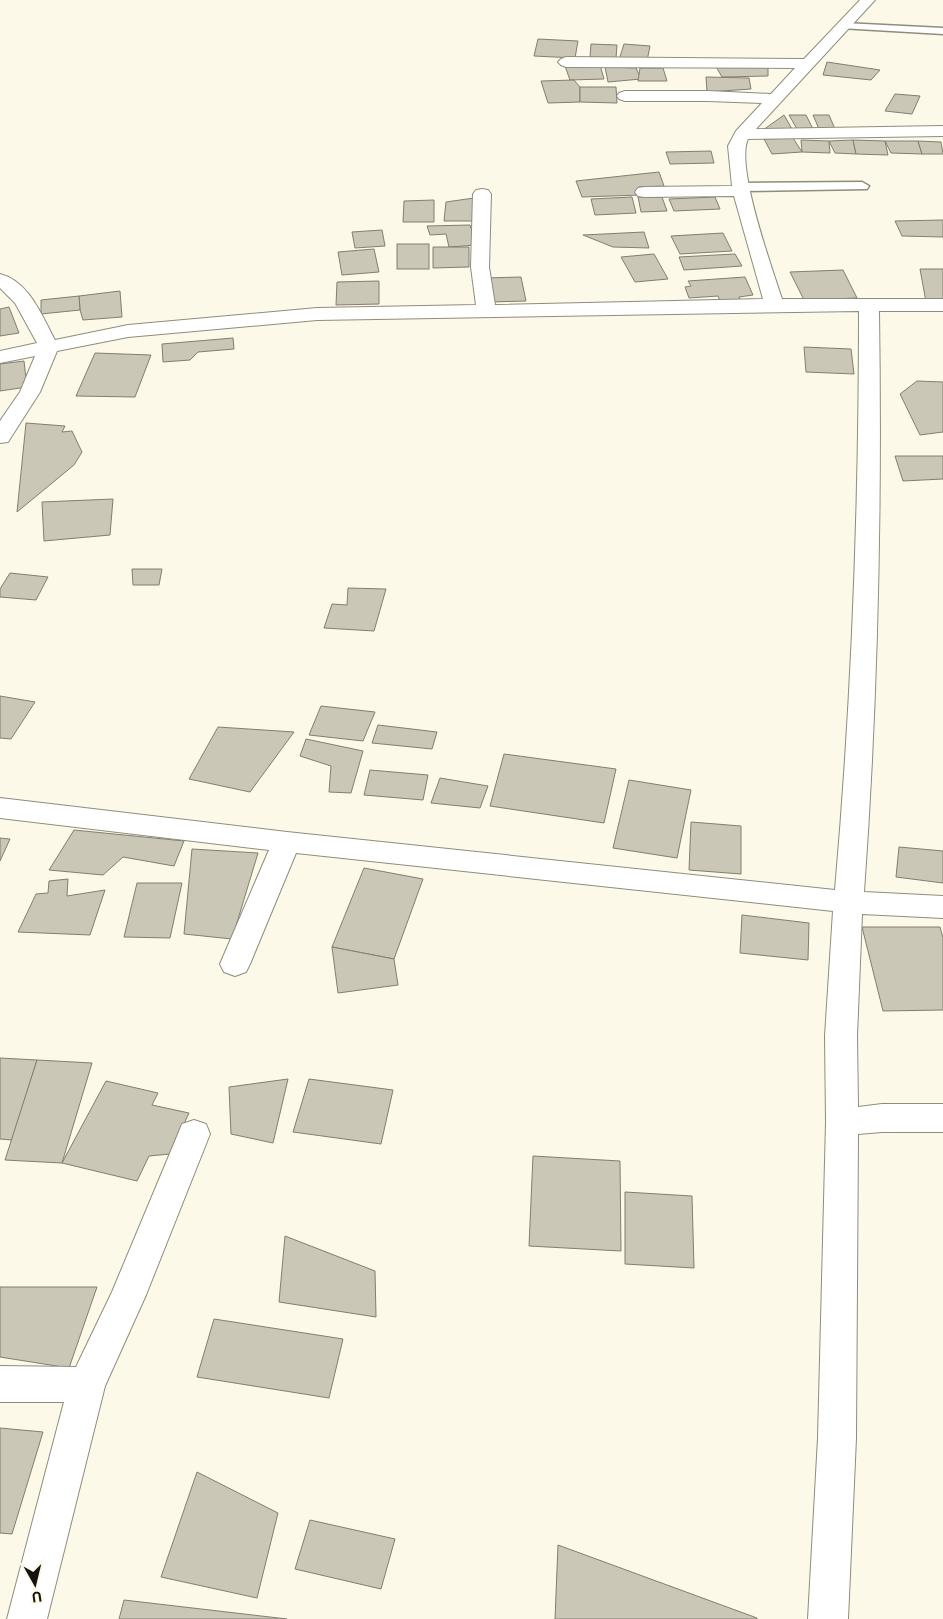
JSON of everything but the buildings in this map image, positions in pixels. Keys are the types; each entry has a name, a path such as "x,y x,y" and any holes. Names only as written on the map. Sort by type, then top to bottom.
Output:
{"street":[{"path":"774,305 741,189 736,146 742,134 773,99 809,64 868,0"},
{"path":"566,62 809,64"},
{"path":"625,96 708,96 773,99"},
{"path":"742,134 943,131"},
{"path":"644,192 741,189"},
{"path":"482,194 480,267 486,310"},
{"path":"0,280 5,282 22,299 49,347"},
{"path":"0,357 128,331 317,314 774,305 943,305"},
{"path":"828,1619 837,1438 842,1122 840,1080 848,902 858,779 867,596 871,429 869,305"},
{"path":"0,437 30,392 49,347"},
{"path":"0,808 286,842 848,902 943,907"},
{"path":"235,964 286,842"},
{"path":"842,1122 882,1118 943,1118"},
{"path":"27,1619 87,1385 128,1294 194,1134"},
{"path":"0,1384 87,1385"}],"lane":[{"path":"844,26 943,30"},
{"path":"741,189 862,186"}]}
